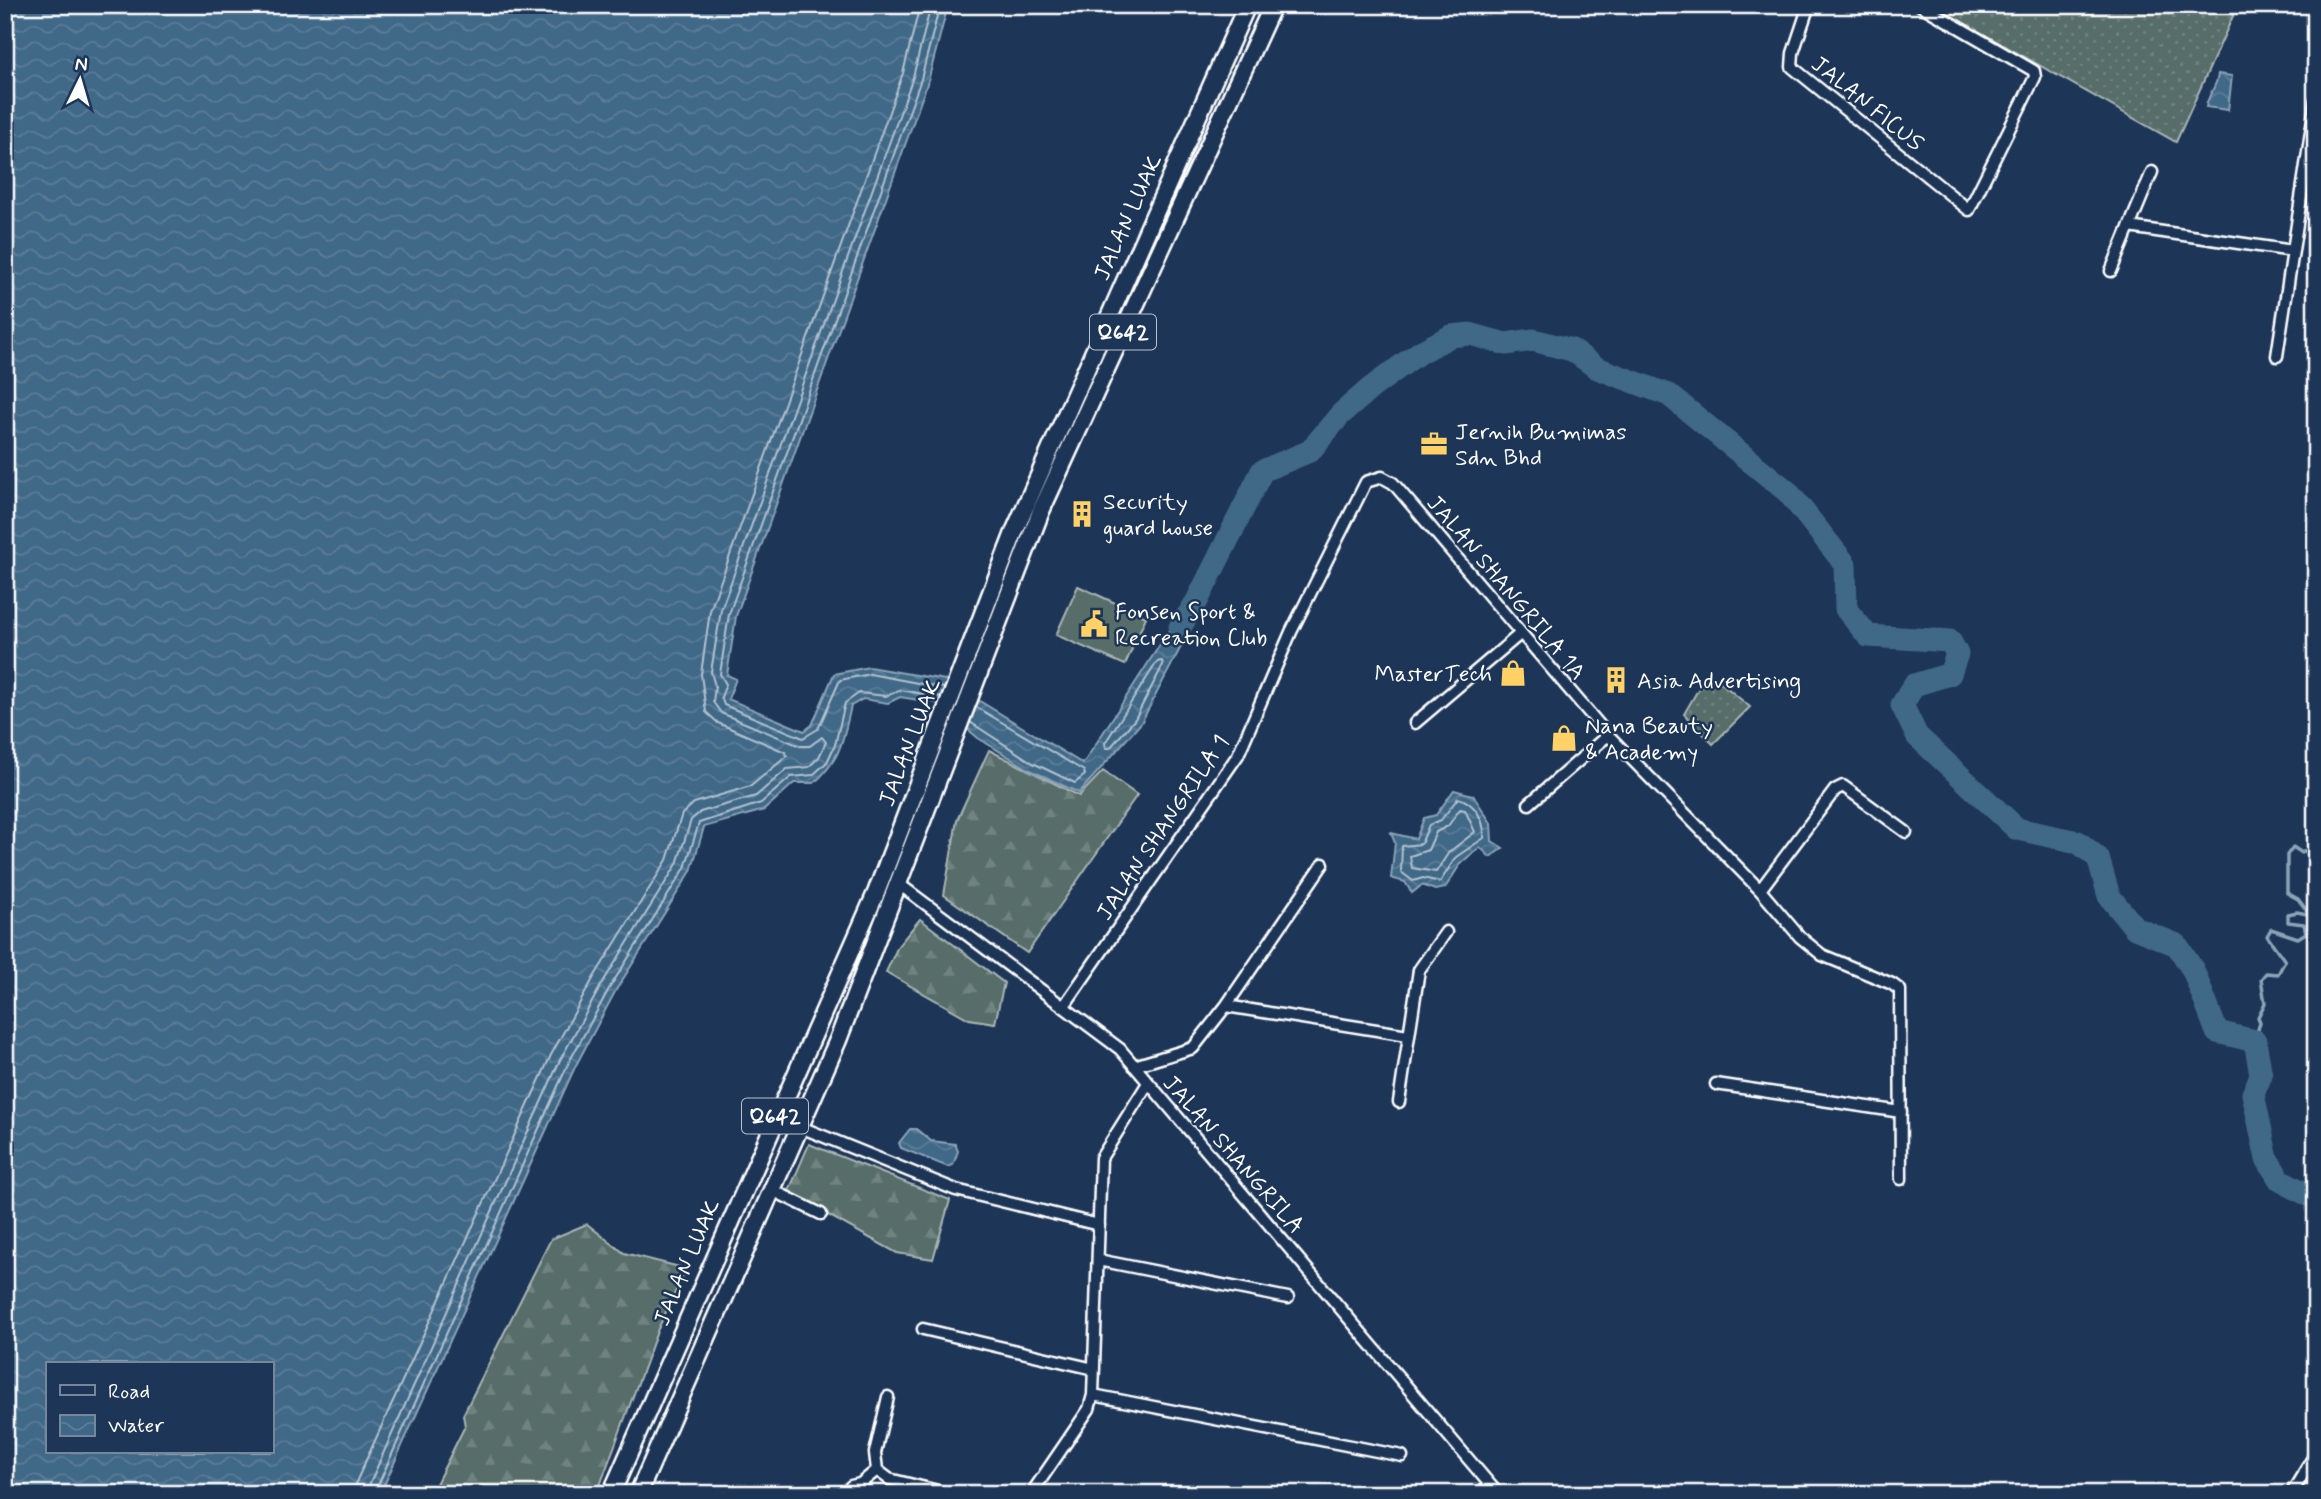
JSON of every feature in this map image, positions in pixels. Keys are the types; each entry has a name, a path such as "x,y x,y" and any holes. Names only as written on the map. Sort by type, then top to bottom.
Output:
{"main road":[{"name":"JALAN LUAK","path":"611,1494 876,893 1015,530 1247,5"},
{"name":"JALAN LUAK","path":"638,1494 770,1189 838,1040 1041,511 1273,5"}],"street":[{"name":"JALAN FICUS","path":"1809,5 1793,53 1792,67 1969,210 2035,77 2030,66 1920,5"},
{"path":"2277,356 2316,99"},
{"path":"2111,271 2152,172"},
{"path":"2129,227 2293,251"},
{"name":"JALAN SHANGRILA 1A","path":"1375,478 1392,483 1608,735 1759,890 1800,936 1822,955 1892,984 1900,990 1901,1179"},
{"name":"JALAN SHANGRILA 1","path":"1064,1006 1238,755 1296,622 1366,482 1375,478"},
{"path":"1415,723 1520,634"},
{"path":"1529,804 1608,735"},
{"path":"1759,890 1835,790 1843,786 1906,832"},
{"path":"1135,1066 1193,1048 1226,1006 1323,864"},
{"name":"JALAN SHANGRILA","path":"899,884 1112,1043 1135,1066 1493,1492"},
{"path":"1399,1102 1419,970 1446,932"},
{"path":"1226,1006 1408,1035"},
{"path":"1031,1494 1089,1409 1093,1395 1101,1158 1148,1083"},
{"path":"1716,1084 1901,1112"},
{"path":"798,1126 963,1192 1099,1225"},
{"path":"770,1189 821,1214"},
{"path":"1098,1260 1287,1297"},
{"path":"922,1329 1094,1369"},
{"path":"1093,1395 1402,1456"},
{"path":"888,1397 875,1453 877,1470 889,1479 950,1494"},
{"path":"2291,1494 2316,1453"},
{"path":"851,1486 860,1484 877,1470"}],"green space":[{"path":"1932,5 2238,5 2176,142"},
{"path":"1078,586 1146,617 1125,665 1056,635"},
{"path":"1714,677 1750,707 1713,744 1684,714 1699,688"},
{"path":"989,750 1079,796 1103,771 1137,795 1027,953 944,895 957,820"},
{"path":"920,919 1004,983 995,1023 969,1019 886,972 898,946"},
{"path":"809,1144 950,1200 933,1259 897,1253 788,1193"},
{"path":"587,1224 624,1253 684,1268 685,1271 658,1329 599,1488 592,1494 431,1494 465,1426 463,1415 551,1239"}],"water":[{"path":"5,5 948,5 928,81 736,616 727,675 736,679 728,699 804,731 812,725 834,674 869,667 945,680 1083,764 1170,629 1197,601 1194,622 1141,723 1079,793 1030,770 978,738 937,703 900,697 888,703 863,699 851,706 843,739 835,757 814,783 794,783 764,810 704,827 691,871 616,990 575,1067 380,1494 5,1494"},
{"path":"2218,74 2232,76 2228,110 2206,107"},
{"path":"1454,790 1473,795 1491,823 1492,841 1503,848 1490,857 1480,847 1461,863 1445,888 1435,890 1422,885 1412,893 1405,882 1391,878 1395,843 1391,833 1416,839 1424,818 1436,815"},
{"path":"910,1129 916,1129 931,1141 955,1144 958,1151 953,1165 948,1167 901,1148 899,1143"}],"waterway":[{"path":"1180,627 1197,601 1262,471 1310,451 1340,415 1371,388 1420,352 1451,336 1470,334 1506,344 1533,340 1572,350 1597,368 1669,395 1788,492 1845,564 1846,609 1868,636 1950,641 1957,654 1950,674 1914,685 1902,705 1917,736 2017,829 2078,842 2098,858 2109,896 2135,928 2177,945 2193,970 2217,1032 2255,1041 2261,1075 2253,1094 2267,1159 2280,1180 2316,1199"},
{"path":"2255,1041 2260,1022 2258,1017 2265,1003 2261,979 2266,973 2278,974 2285,961 2267,936 2271,929 2298,938 2306,933 2304,924 2288,922 2288,914 2308,912 2298,899 2287,893 2287,855 2293,847 2302,853 2316,844"}],"place":[{"name":"Jernih Bumimas Sdn Bhd","path":"1434,444"},
{"name":"Security guard house","path":"1082,514"},
{"name":"Fonsen Sport & Recreation Club","path":"1094,624"},
{"name":"MasterTech","path":"1513,673"},
{"name":"Asia Advertising","path":"1616,680"},
{"name":"Nana Beauty & Academy","path":"1564,738"}]}
